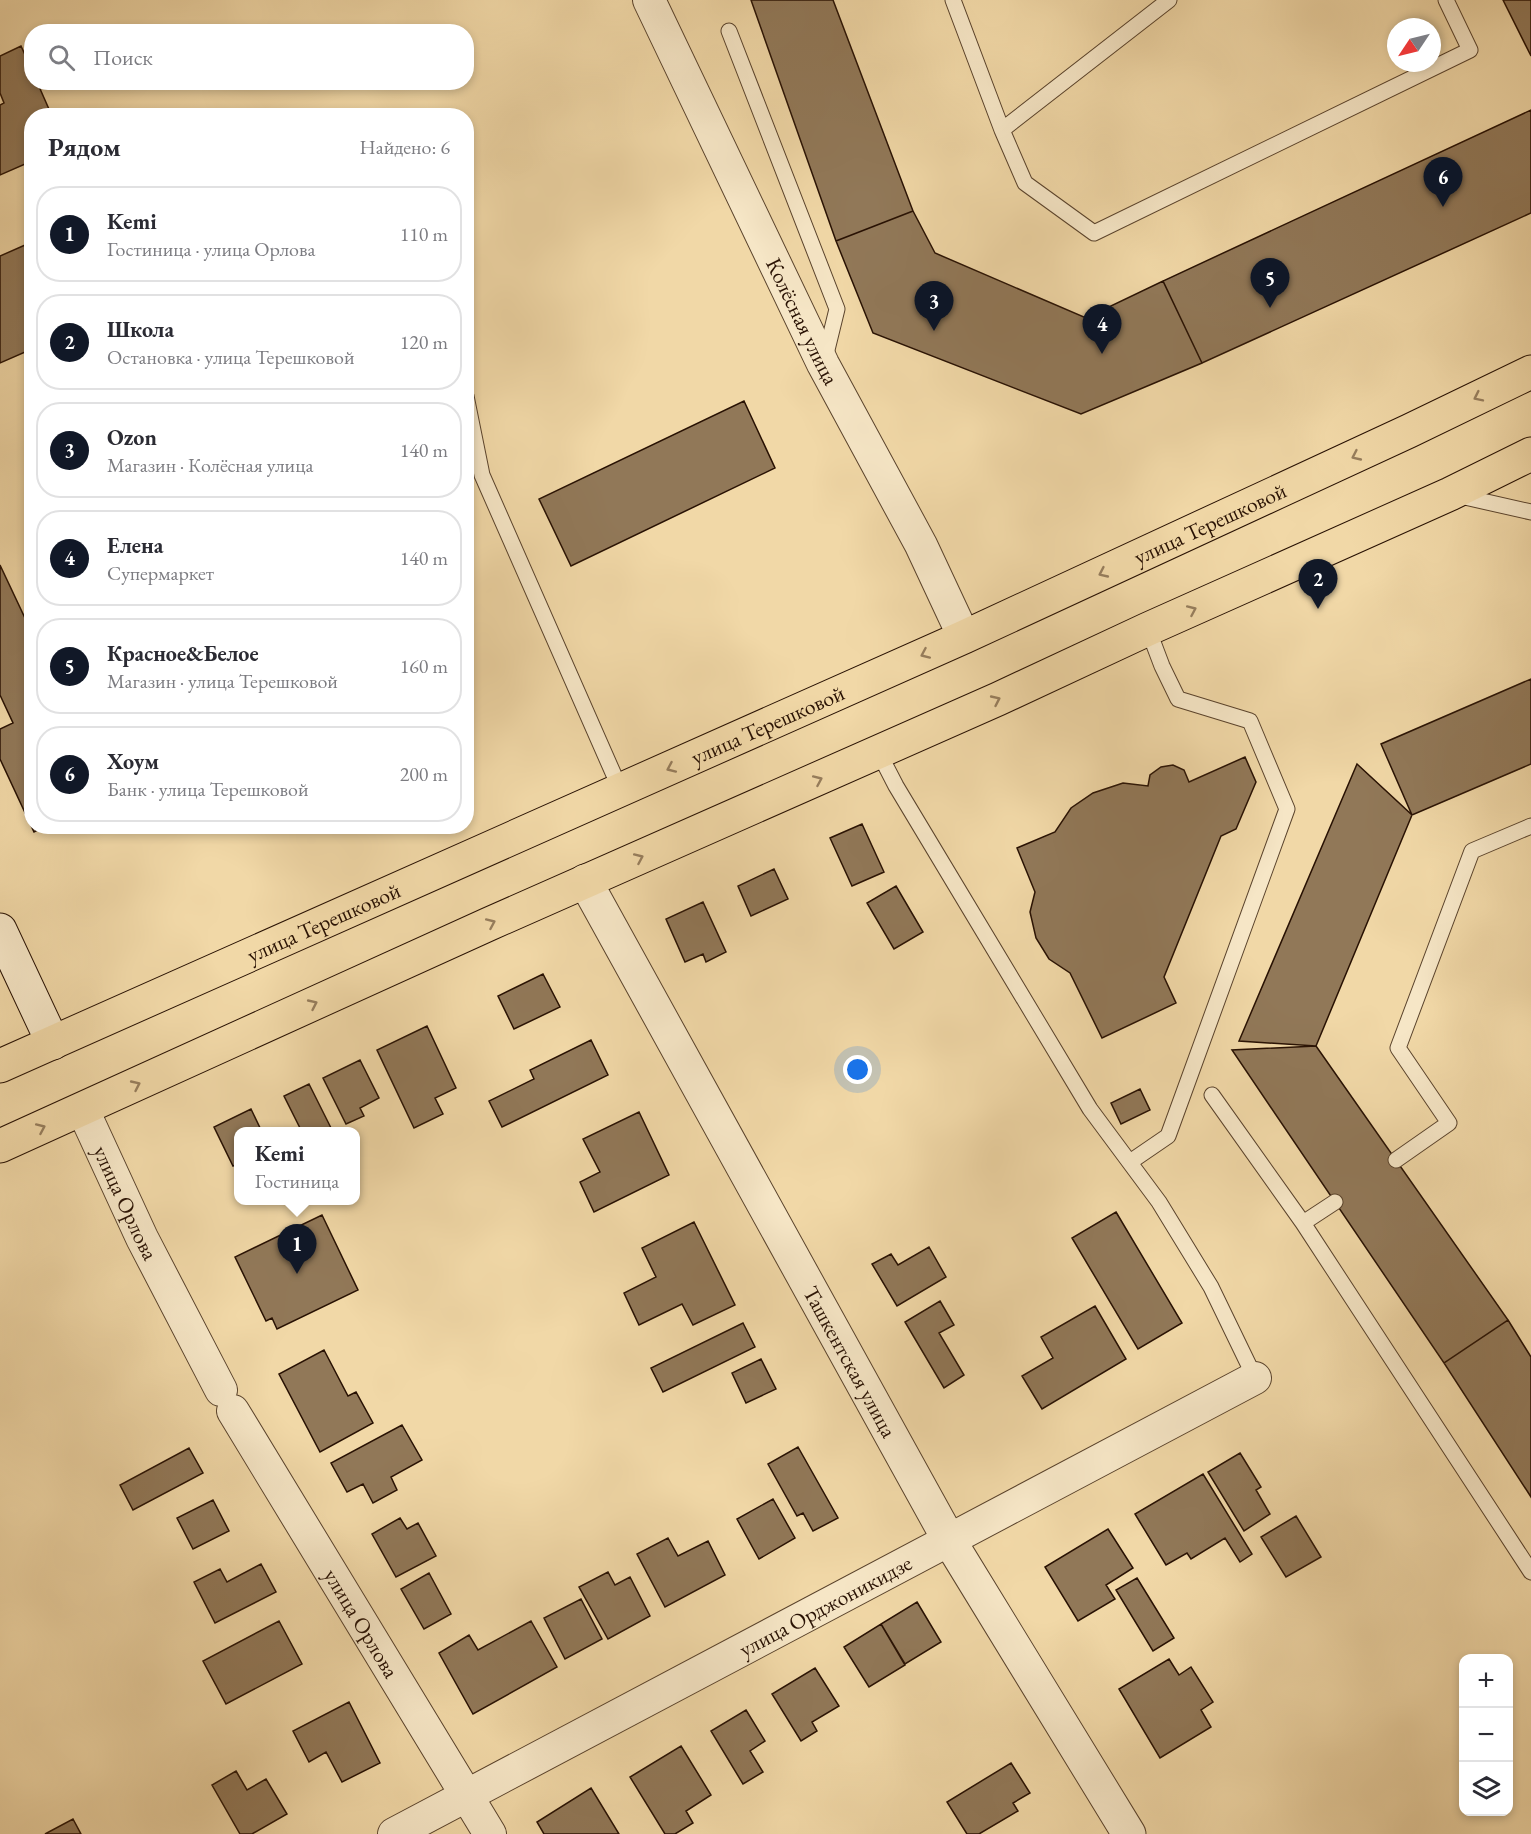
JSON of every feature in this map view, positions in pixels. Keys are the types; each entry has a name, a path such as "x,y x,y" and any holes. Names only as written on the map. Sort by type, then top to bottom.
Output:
{"main road":[{"name":"улица Терешковой","path":"0,1066 964,637 1531,372"},
{"path":"0,1146 585,881 879,753 1148,629 1450,494 1531,454"}],"street":[{"name":"Колёсная улица","path":"650,0 823,364 921,545 964,637"},
{"name":"Ташкентская улица","path":"585,881 949,1540 1129,1834"},
{"path":"0,930 53,1043"},
{"name":"улица Орлова","path":"83,1110 142,1238 227,1400 490,1834"},
{"name":"улица Орджоникидзе","path":"394,1834 1255,1378"}],"lane":[{"path":"953,0 1002,130 1025,183 1094,232 1470,50 1446,0"},
{"path":"1002,130 1169,0"},
{"path":"729,31 837,309 823,364"},
{"path":"474,436 482,475 621,791"},
{"path":"1450,494 1531,512"},
{"path":"1130,1162 1168,1136 1287,809 1250,722 1178,699 1148,629"},
{"path":"879,753 896,786 1090,1109 1160,1202 1211,1287 1255,1378"},
{"path":"1396,1160 1449,1123 1398,1048 1472,851 1531,826"},
{"path":"1212,1095 1303,1223 1531,1572"},
{"path":"1303,1223 1335,1202"}],"building":[{"path":"751,0 833,0 913,211 836,241"},
{"path":"1503,0 1531,0 1531,56"},
{"path":"21,46 24,53 24,90 41,90 48,108 24,108 24,164 0,175 0,105 4,103 0,93 0,56"},
{"path":"1531,110 1531,213 1202,363 1163,281"},
{"path":"913,211 935,253 1086,318 1163,281 1202,363 1081,414 873,333 836,241"},
{"path":"24,246 24,352 0,363 0,256"},
{"path":"744,401 775,468 571,566 539,499"},
{"path":"0,565 24,616 24,811 0,759 0,729 13,723 0,695"},
{"path":"1531,679 1531,764 1412,815 1381,744"},
{"path":"1245,757 1256,782 1236,829 1221,836 1164,977 1176,1003 1102,1038 1070,973 1049,959 1036,938 1030,912 1035,892 1017,848 1055,832 1071,808 1093,793 1123,783 1148,786 1150,775 1161,767 1173,765 1184,770 1189,782"},
{"path":"1357,764 1412,815 1316,1046 1239,1041"},
{"path":"862,824 884,872 852,886 830,838"},
{"path":"774,869 788,899 751,916 738,886"},
{"path":"896,886 923,932 894,949 867,903"},
{"path":"703,902 726,952 706,962 703,954 685,962 666,919"},
{"path":"543,974 560,1007 514,1029 498,996"},
{"path":"427,1026 456,1088 435,1098 443,1114 414,1128 377,1050"},
{"path":"591,1040 608,1075 502,1127 489,1101 534,1079 530,1070"},
{"path":"1316,1046 1508,1320 1444,1363 1232,1050"},
{"path":"360,1060 379,1098 360,1108 364,1116 346,1124 323,1078"},
{"path":"309,1084 330,1127 300,1127 284,1096"},
{"path":"1140,1089 1150,1110 1121,1124 1111,1103"},
{"path":"251,1109 260,1127 234,1127 233,1166 214,1127"},
{"path":"639,1112 669,1175 594,1212 580,1182 600,1172 583,1139"},
{"path":"1116,1212 1182,1323 1138,1349 1072,1238"},
{"path":"322,1215 358,1290 277,1329 272,1318 266,1321 235,1257"},
{"path":"694,1222 735,1305 693,1325 682,1304 639,1325 624,1293 656,1277 642,1248"},
{"path":"929,1247 946,1277 897,1306 872,1264 891,1254 898,1265"},
{"path":"940,1301 954,1325 939,1333 964,1375 944,1388 905,1322"},
{"path":"1095,1306 1126,1359 1042,1409 1022,1376 1053,1358 1041,1337"},
{"path":"1508,1320 1531,1357 1531,1497 1444,1363"},
{"path":"743,1323 755,1347 663,1392 651,1368"},
{"path":"324,1350 348,1396 356,1392 373,1423 320,1452 279,1374"},
{"path":"761,1359 776,1389 746,1403 732,1373"},
{"path":"402,1425 422,1460 391,1477 397,1490 373,1503 363,1484 347,1492 331,1463"},
{"path":"798,1447 838,1518 813,1531 803,1513 797,1516 768,1464"},
{"path":"189,1448 203,1473 133,1510 120,1485"},
{"path":"1240,1453 1261,1487 1256,1490 1270,1514 1244,1531 1208,1472"},
{"path":"1203,1474 1252,1554 1240,1562 1225,1538 1191,1559 1187,1553 1166,1565 1135,1514"},
{"path":"773,1499 795,1538 759,1559 737,1519"},
{"path":"213,1500 229,1531 193,1549 177,1518"},
{"path":"1296,1516 1321,1557 1286,1577 1261,1537"},
{"path":"400,1518 407,1529 418,1523 436,1556 396,1577 372,1534"},
{"path":"1108,1529 1133,1568 1106,1585 1115,1599 1078,1621 1045,1567"},
{"path":"668,1538 678,1556 708,1541 725,1575 665,1607 637,1554"},
{"path":"261,1564 276,1592 215,1623 194,1582 220,1569 227,1582"},
{"path":"608,1572 615,1585 630,1577 650,1616 608,1639 579,1587"},
{"path":"429,1573 451,1614 424,1629 401,1589"},
{"path":"1137,1578 1174,1638 1153,1651 1116,1590"},
{"path":"581,1599 602,1639 565,1659 544,1618"},
{"path":"917,1602 941,1642 905,1664 881,1624"},
{"path":"279,1621 302,1664 226,1704 203,1661"},
{"path":"531,1621 557,1667 473,1714 439,1653 469,1635 478,1650"},
{"path":"881,1624 905,1665 869,1687 844,1647"},
{"path":"1169,1659 1179,1675 1191,1667 1213,1702 1201,1710 1211,1727 1160,1758 1119,1689"},
{"path":"815,1668 839,1706 812,1722 817,1731 801,1741 772,1694"},
{"path":"349,1702 380,1763 342,1782 326,1752 309,1762 293,1731"},
{"path":"746,1710 765,1741 750,1751 763,1772 743,1784 711,1731"},
{"path":"681,1746 711,1795 686,1811 693,1823 675,1834 665,1834 630,1777"},
{"path":"1011,1763 1030,1793 1013,1803 1018,1811 979,1834 967,1834 947,1802"},
{"path":"236,1771 247,1790 266,1779 287,1814 252,1834 240,1834 212,1785"},
{"path":"591,1788 619,1834 544,1834 537,1822"},
{"path":"73,1819 81,1834 45,1834"}],"place":[{"name":"Хоум","path":"1443,207"},
{"name":"Красное&Белое","path":"1270,308"},
{"name":"Ozon","path":"934,331"},
{"name":"Елена","path":"1102,354"},
{"name":"Школа","path":"1318,609"},
{"name":"Kemi","path":"297,1274"}]}
